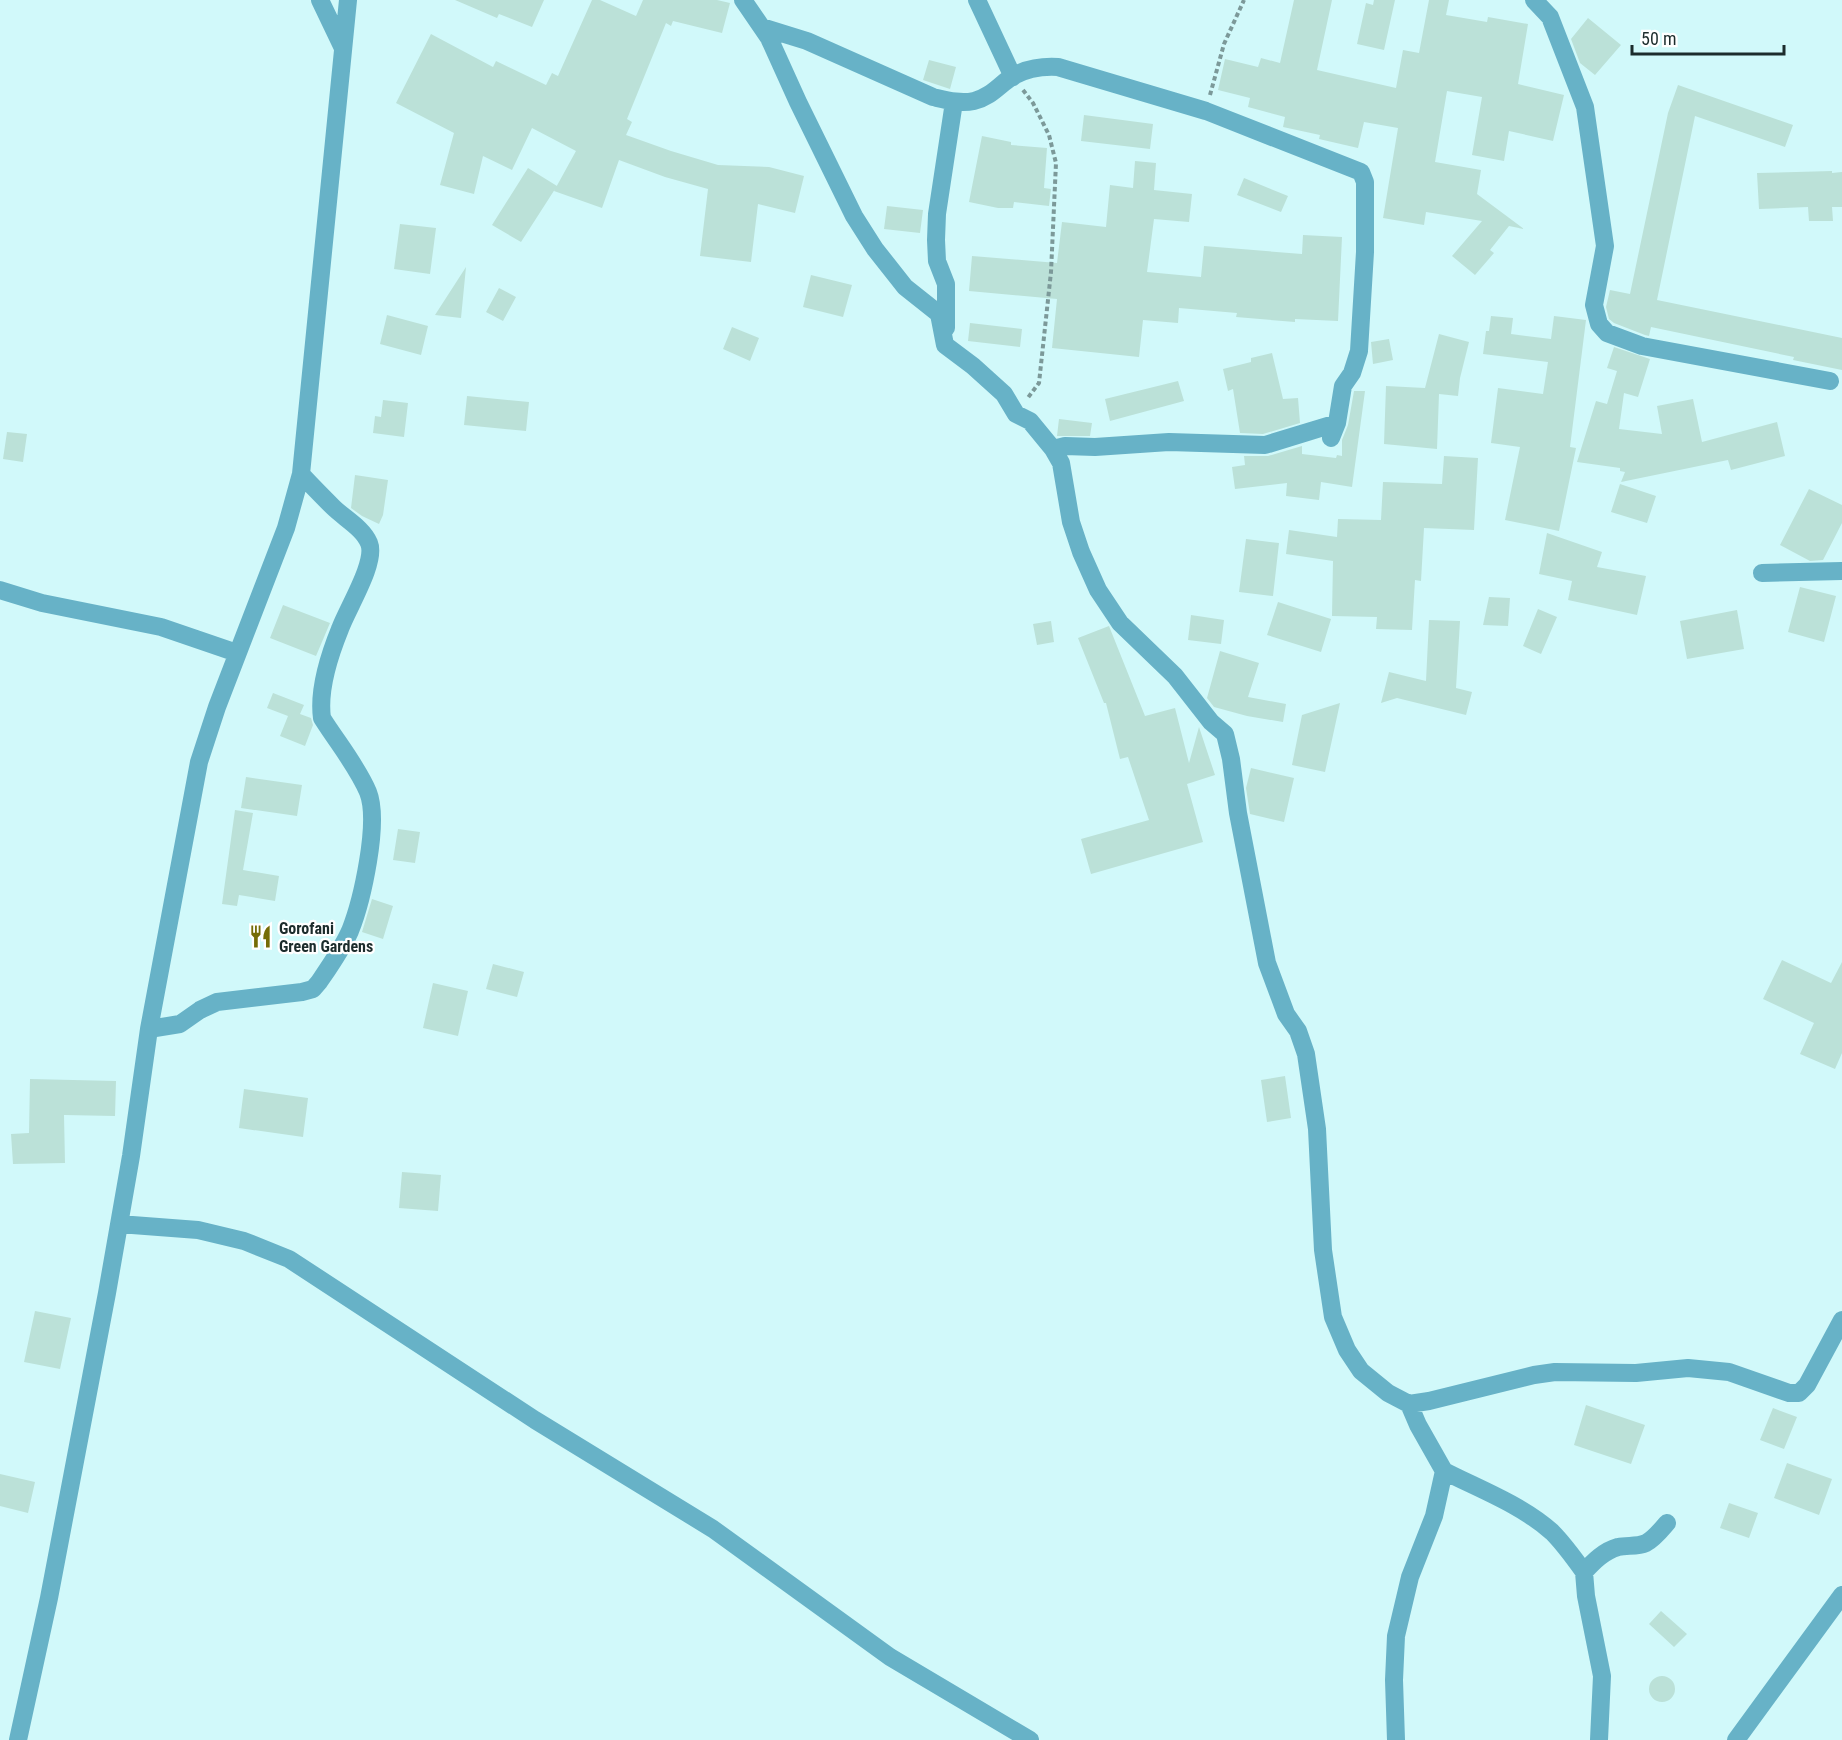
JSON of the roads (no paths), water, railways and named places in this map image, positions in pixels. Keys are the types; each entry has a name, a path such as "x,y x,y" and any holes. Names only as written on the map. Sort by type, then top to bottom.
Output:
{"street":[{"path":"320,0 342,46"},
{"path":"18,1740 49,1598 119,1224 141,1094 149,1029 199,762 237,654 286,528 301,474 348,0"},
{"path":"743,0 762,27 854,216 875,249 905,287 939,314 945,345 1004,394 1023,418 1059,448 1169,442 1265,445 1334,430 1343,386 1352,373 1359,351 1365,252 1364,176 1355,168 1206,111 1058,67 1041,65 1012,76 997,90 975,100 954,102 933,97 807,41 762,27"},
{"path":"977,0 1012,76"},
{"path":"1534,0 1550,17 1585,107 1605,246 1594,305 1599,324 1607,333 1642,346 1830,381"},
{"path":"945,345 946,284 938,261 936,240 937,214 954,102"},
{"path":"1059,448 1071,522 1098,590 1120,623 1175,676 1211,722 1225,734 1267,963 1286,1014 1298,1031 1306,1054 1317,1129 1325,1267 1335,1324 1347,1350 1362,1371 1388,1393 1409,1404 1555,1372 1636,1373 1688,1368 1729,1372 1789,1393 1799,1393 1807,1385 1842,1320"},
{"path":"149,1029 180,1024 200,1010 217,1002 302,993 313,989 350,932 358,906 372,834 372,810 368,792 322,718 320,707 328,665 339,629 363,578 370,556 369,543 362,533 301,474"},
{"path":"1762,573 1842,571"},
{"path":"0,590 42,603 162,627 237,654"},
{"path":"119,1224 198,1230 244,1241 289,1259 536,1420 713,1529 890,1657 1030,1740"},
{"path":"1409,1404 1444,1471 1523,1511 1563,1544 1584,1572 1586,1596 1602,1676 1599,1740"},
{"path":"1396,1740 1394,1680 1396,1636 1410,1577 1434,1516 1444,1471"},
{"path":"1584,1572 1597,1558 1611,1550 1644,1544 1667,1524"},
{"path":"1736,1740 1842,1595"}],"place":[{"name":"Gorofani Green Gardens","path":"261,937"}]}
